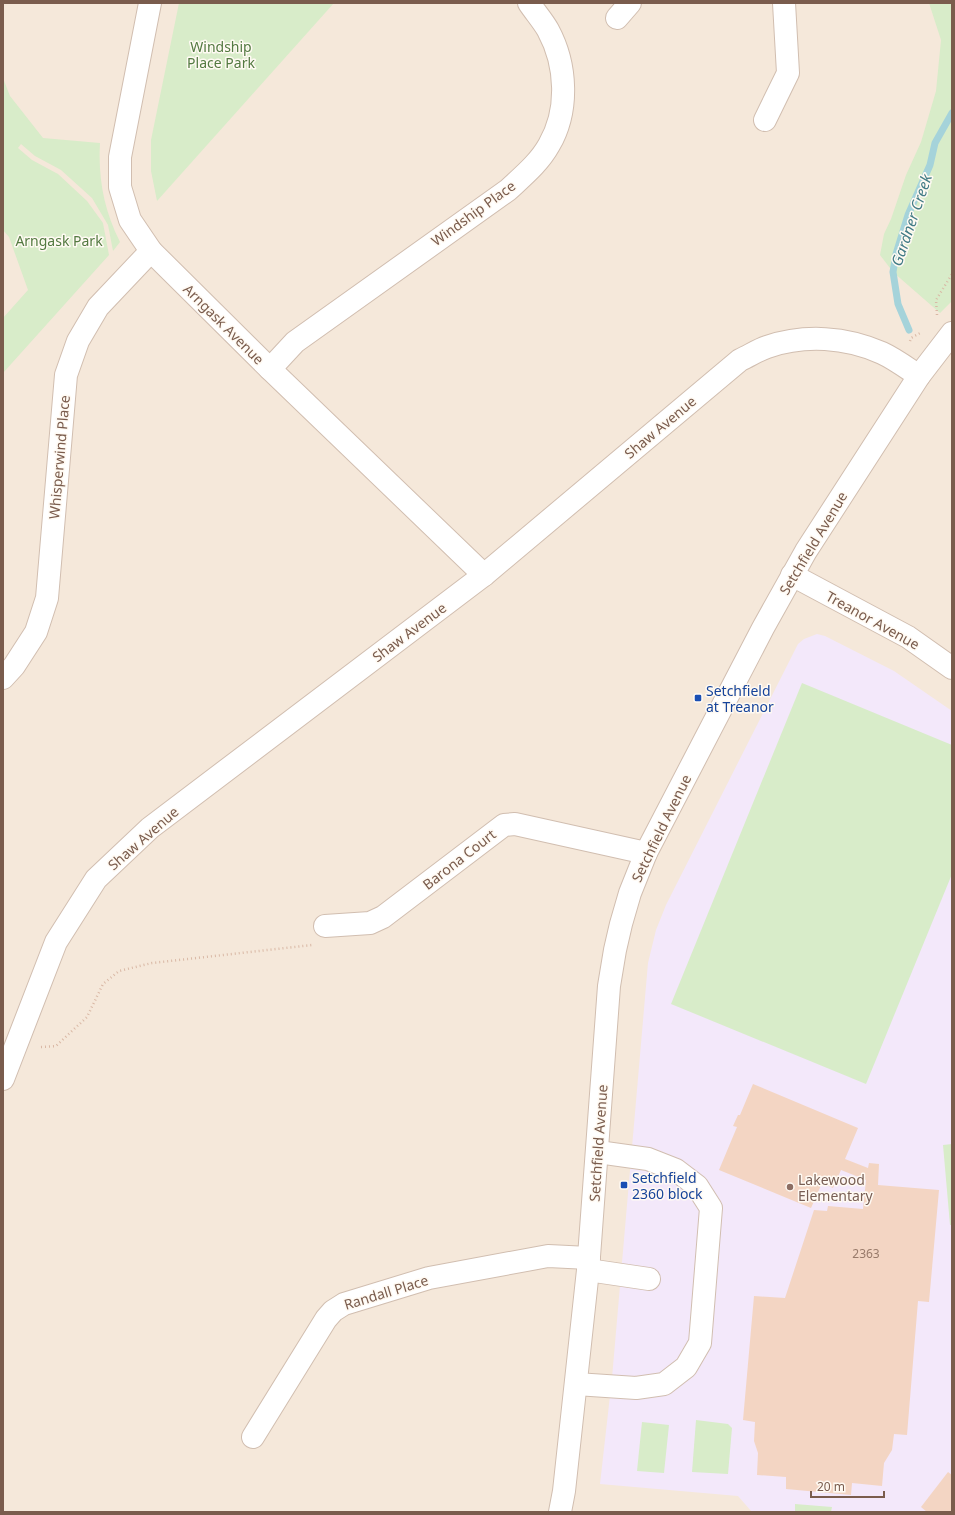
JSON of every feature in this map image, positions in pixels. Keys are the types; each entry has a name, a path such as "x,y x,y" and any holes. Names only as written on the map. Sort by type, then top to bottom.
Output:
{"street":[{"name":"Arngask Avenue","path":"150,3 120,157 120,187 130,220 151,251 270,369 484,575"},
{"name":"Windship Place","path":"270,369 295,342 508,190 532,167 549,145 560,119 564,88 559,61 548,31 529,3"},
{"path":"765,120 788,72 784,3"},
{"name":"Whisperwind Place","path":"3,678 14,666 36,632 47,598 66,375 78,341 98,307 151,251"},
{"name":"Setchfield Avenue","path":"560,1512 564,1491 588,1264 610,986 615,950 630,893 646,853 792,575 918,376 952,333"},
{"name":"Shaw Avenue","path":"3,1080 56,942 96,879 150,828 484,575 740,360 767,347 797,340 828,338 857,344 883,353 918,376"},
{"name":"Treanor Avenue","path":"792,575 908,637 952,668"},
{"name":"Barona Court","path":"321,935 370,923 383,917 504,824 515,824 646,853"},
{"path":"576,1384 636,1388 664,1384 686,1367 700,1343 711,1208 697,1186 676,1170 648,1159 598,1152"},
{"name":"Randall Place","path":"253,1437 326,1319 333,1311 344,1304 429,1278 548,1256 649,1279"}],"path":[{"path":"937,317 936,300 952,274"},
{"path":"910,341 911,338 923,331"},
{"path":"15,1048 56,1046 86,1017 103,984 119,971 152,963 321,935"}],"shaded area":[{"path":"3,3 952,3 952,1512 3,1512"},
{"name":"Lakewood Elementary","path":"817,634 825,636 894,671 952,711 952,1512 752,1512 738,1496 600,1484 612,1378 648,963 656,930 666,905 798,644 804,639"}],"green space":[{"name":"Windship Place Park","path":"179,3 334,3 157,201 151,171 151,140"},
{"path":"929,3 952,3 952,301 940,313 893,272 880,255 884,234 891,219 906,175 921,142 936,91 941,40"},
{"name":"Arngask Park","path":"3,78 10,96 43,138 100,143 100,169 103,194 114,230 120,242 113,251 108,225 92,198 61,170 35,156 21,144 18,148 32,160 58,174 87,201 103,223 109,255 3,373 3,318 28,290 9,237 3,230"},
{"path":"802,683 952,745 952,874 866,1084 671,1004"},
{"path":"952,1144 952,1225 950,1225 943,1145"},
{"path":"696,1420 728,1424 732,1428 728,1474 692,1472"},
{"path":"642,1422 669,1425 664,1473 637,1471"},
{"path":"795,1504 832,1507 831,1512 795,1512"}],"building":[{"path":"753,1084 858,1128 845,1159 868,1168 869,1163 879,1164 878,1185 939,1190 929,1302 918,1301 907,1435 894,1434 892,1450 884,1463 882,1486 852,1483 851,1495 786,1489 786,1477 757,1475 758,1453 754,1441 755,1422 743,1420 754,1296 785,1298 814,1210 827,1211 828,1206 863,1209 866,1180 841,1170 833,1188 822,1183 811,1208 719,1170 737,1127 733,1126 738,1115 740,1115"},
{"path":"948,1472 952,1475 952,1511 927,1512 921,1507"}],"waterway":[{"name":"Gardner Creek","path":"909,330 898,304 893,272 896,254 908,215 930,165 935,143 952,113"}],"place":[{"name":"Setchfield at Treanor","path":"698,698"},
{"name":"Setchfield 2360 block","path":"624,1185"},
{"name":"Lakewood Elementary","path":"790,1187"}]}
